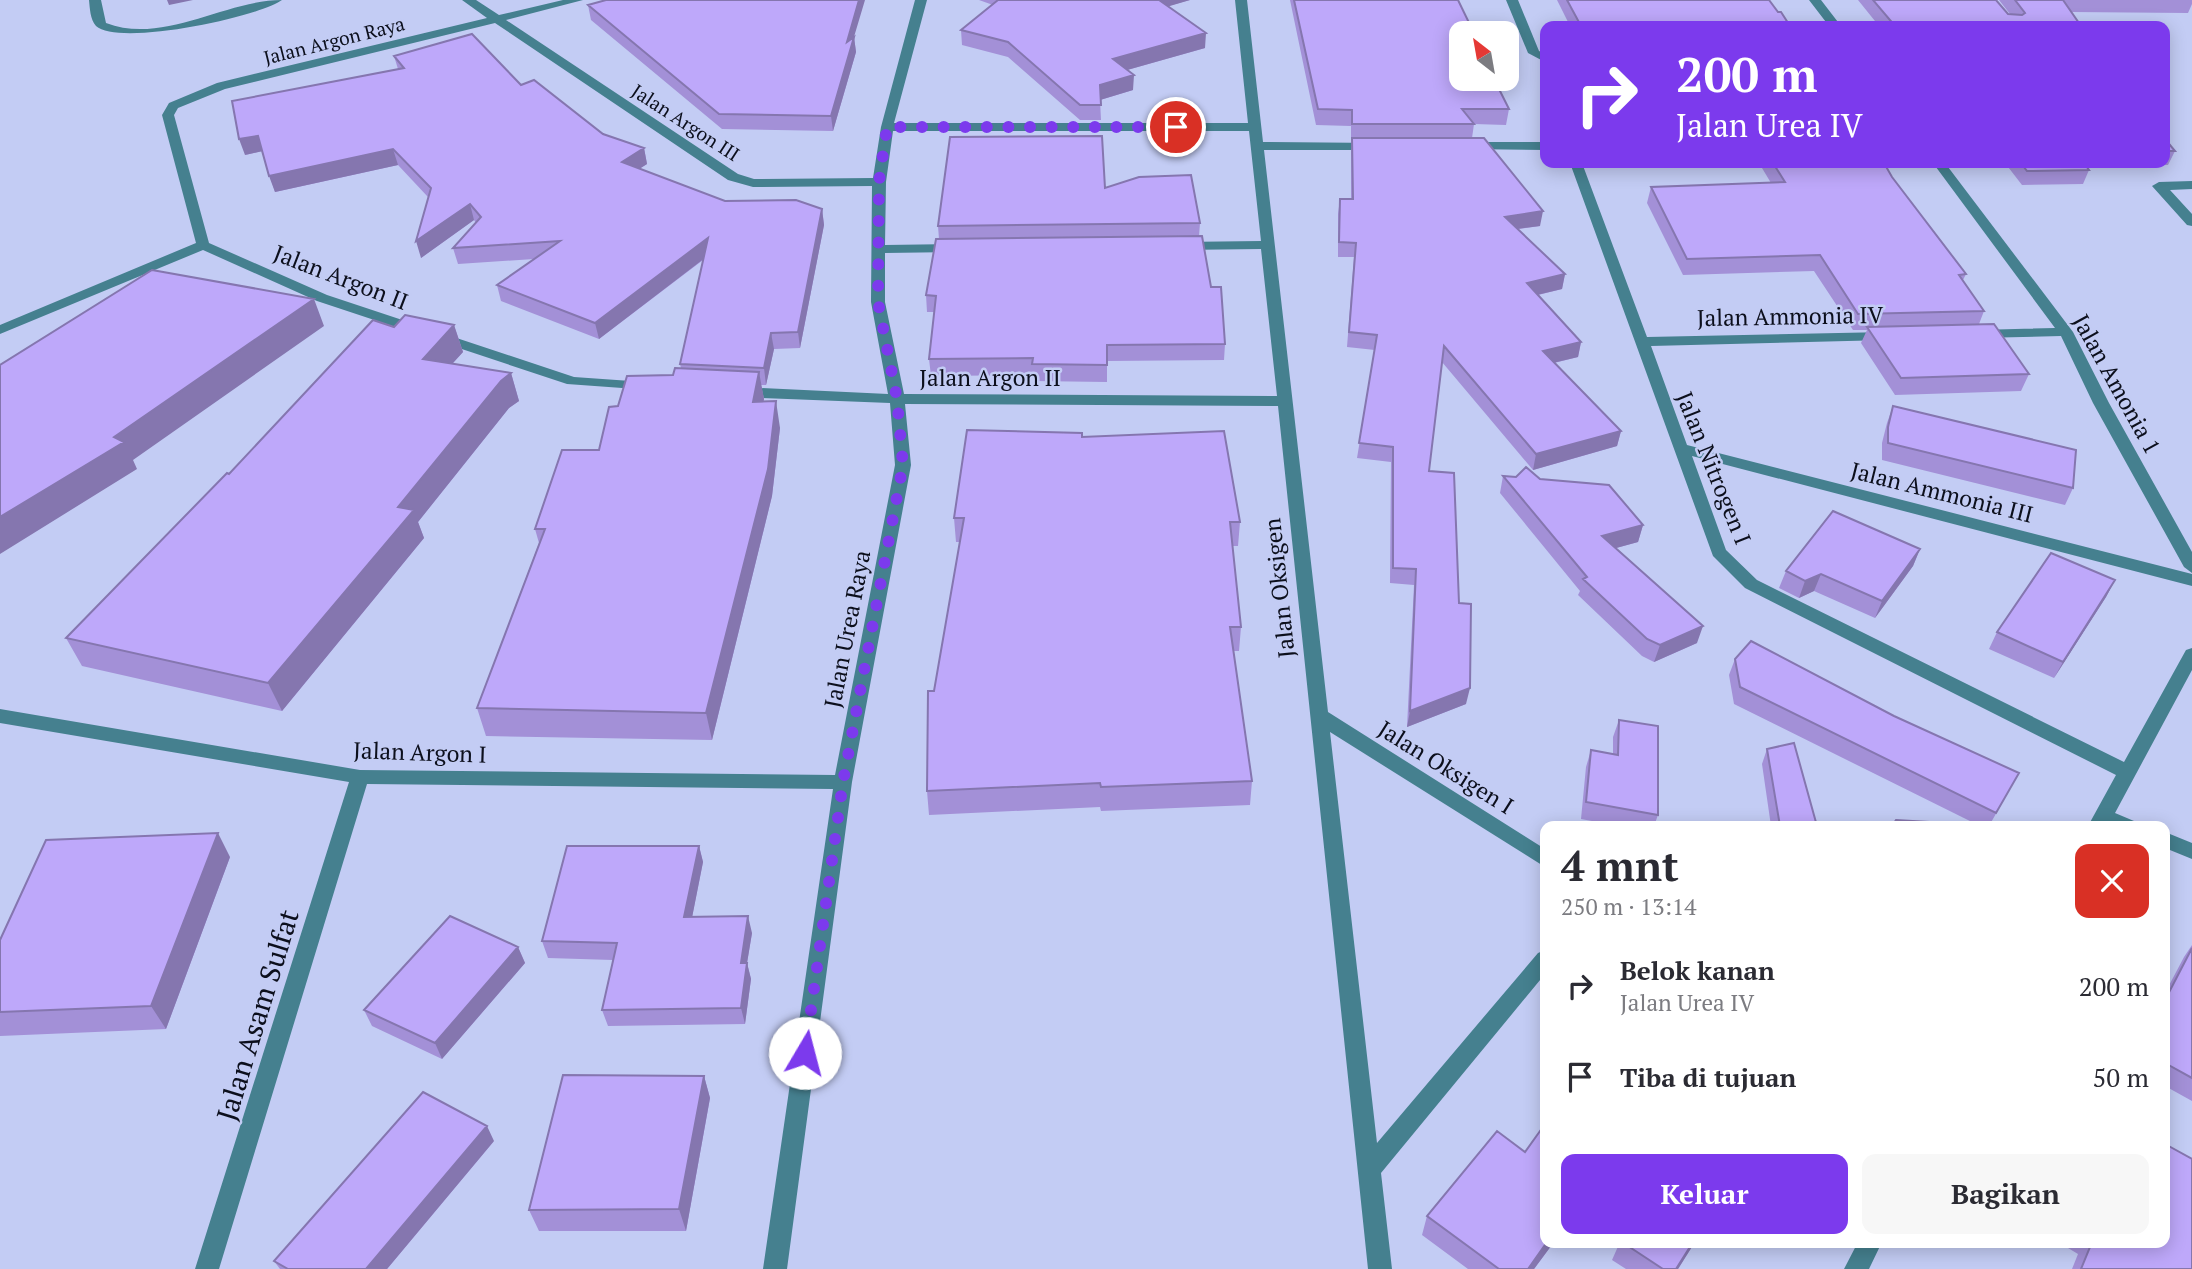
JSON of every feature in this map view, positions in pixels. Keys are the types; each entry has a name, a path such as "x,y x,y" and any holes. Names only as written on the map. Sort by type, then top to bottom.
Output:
{"street":[{"path":"95,0 98,20 112,29 155,31 276,0"},
{"name":"Jalan Argon III","path":"468,0 733,177 753,183 879,182"},
{"name":"Jalan Argon Raya","path":"203,245 168,116 173,106 221,86 577,0"},
{"name":"Jalan Urea Raya","path":"775,1269 843,782 903,465 897,399 878,302 879,182 887,127 921,0"},
{"name":"Jalan Oksigen","path":"1241,0 1380,1269"},
{"path":"1512,0 1534,53 1540,56"},
{"path":"1815,0 1831,21"},
{"path":"887,127 1256,136 1394,146"},
{"path":"1449,146 1540,146"},
{"name":"Jalan Nitrogen I","path":"1578,168 1719,552 1751,584 2127,772"},
{"name":"Jalan Amonia 1","path":"1943,168 2066,332 2192,567"},
{"path":"2192,185 2159,186 2192,222"},
{"path":"0,330 203,245"},
{"name":"Jalan Argon II","path":"203,245 322,298 572,381 664,388"},
{"path":"1170,246 1268,245"},
{"path":"878,249 976,248"},
{"path":"1956,334 2066,332"},
{"name":"Jalan Ammonia IV","path":"1642,342 1902,336"},
{"name":"Jalan Argon II","path":"719,391 897,399 1285,401"},
{"name":"Jalan Ammonia III","path":"1680,448 2192,580"},
{"path":"2101,821 2192,654"},
{"name":"Jalan Argon I","path":"0,716 360,777 843,782"},
{"name":"Jalan Oksigen I","path":"1320,716 1540,856"},
{"name":"Jalan Asam Sulfat","path":"207,1269 360,777"},
{"path":"2170,842 2192,851"},
{"path":"1369,1170 1540,965"},
{"path":"1858,1268 1868,1248"}],"building":[{"path":"606,0 859,0 847,42 854,37 831,116 719,114 588,5"},
{"path":"998,0 1159,0 1206,33 1113,59 1134,75 1100,85 1101,105 1080,105 1008,42 961,30"},
{"path":"1294,0 1458,0 1468,21 1449,21 1449,91 1500,91 1509,109 1462,109 1474,124 1352,124 1352,110 1318,109"},
{"path":"1567,0 1769,0 1787,21 1578,21"},
{"path":"1873,0 1996,0 2008,14 2022,15 2025,13 2015,0 2063,0 2078,21 1891,21"},
{"path":"472,34 521,85 534,80 603,134 644,148 622,162 725,201 796,200 822,209 798,332 771,333 764,368 680,364 708,238 595,323 497,285 560,241 453,248 481,217 470,204 416,241 431,188 393,149 269,176 258,136 239,139 232,101 404,68 394,56"},
{"path":"1102,136 1105,188 1139,177 1191,175 1200,223 938,226 950,137"},
{"path":"1352,138 1484,138 1543,211 1505,217 1565,274 1527,283 1581,342 1543,351 1621,431 1536,454 1444,346 1429,471 1454,473 1459,603 1471,604 1470,688 1410,711 1416,569 1393,568 1393,447 1359,443 1377,335 1349,332 1356,243 1339,242 1340,199 1353,199"},
{"path":"1776,168 1887,168 1966,274 1959,275 1984,311 1858,314 1820,255 1687,259 1651,187 1785,182"},
{"path":"2025,168 2089,170 2027,171"},
{"path":"1202,236 1211,287 1221,287 1225,344 1107,345 1107,365 1032,364 1033,358 929,359 936,296 926,295 936,239"},
{"path":"152,270 314,299 114,437 124,442 0,517 0,365"},
{"path":"405,315 454,325 423,359 511,373 501,381 398,507 414,510 268,683 66,638 227,473 229,474 373,320 394,327"},
{"path":"1994,324 2029,374 1901,378 1867,327"},
{"path":"675,368 759,372 753,402 776,401 768,469 706,713 477,708 545,529 535,529 562,450 599,450 609,407 618,406 627,376 673,375"},
{"path":"1893,406 2076,450 2073,488 1888,443 1888,427"},
{"path":"967,430 1082,433 1082,437 1224,431 1240,522 1230,522 1241,627 1230,627 1252,781 1101,787 1100,783 927,791 928,691 934,691 964,518 954,518"},
{"path":"1526,467 1540,479 1609,485 1643,525 1602,536 1703,626 1660,645 1647,639 1583,579 1587,577 1503,476 1516,477"},
{"path":"1833,511 1920,549 1882,601 1821,574 1805,581 1786,571"},
{"path":"2051,553 2115,580 2063,662 1997,632"},
{"path":"1751,641 1894,716 2019,773 1996,813 1740,687 1735,659"},
{"path":"1619,720 1658,726 1658,815 1586,802 1591,750 1618,755"},
{"path":"1794,743 1816,821 1779,821 1767,749"},
{"path":"218,833 151,1006 0,1012 0,940 46,840"},
{"path":"567,846 699,846 684,917 748,916 741,963 747,963 741,1008 602,1010 617,943 542,941"},
{"path":"450,916 518,947 435,1043 364,1010"},
{"path":"2192,948 2192,1078 2170,1066 2170,990"},
{"path":"563,1075 704,1076 679,1209 529,1210"},
{"path":"423,1092 487,1126 366,1269 288,1269 274,1261"},
{"path":"1497,1131 1525,1152 1540,1131 1540,1248 1543,1248 1528,1269 1499,1269 1427,1216"},
{"path":"2170,1147 2192,1159 2192,1269 2081,1269 2090,1248 2170,1248"},
{"path":"1631,1248 1689,1248 1676,1269 1663,1269"}],"route":[{"path":"805,1053 843,782 903,465 897,399 878,302 879,182 887,127 1176,127"}]}
